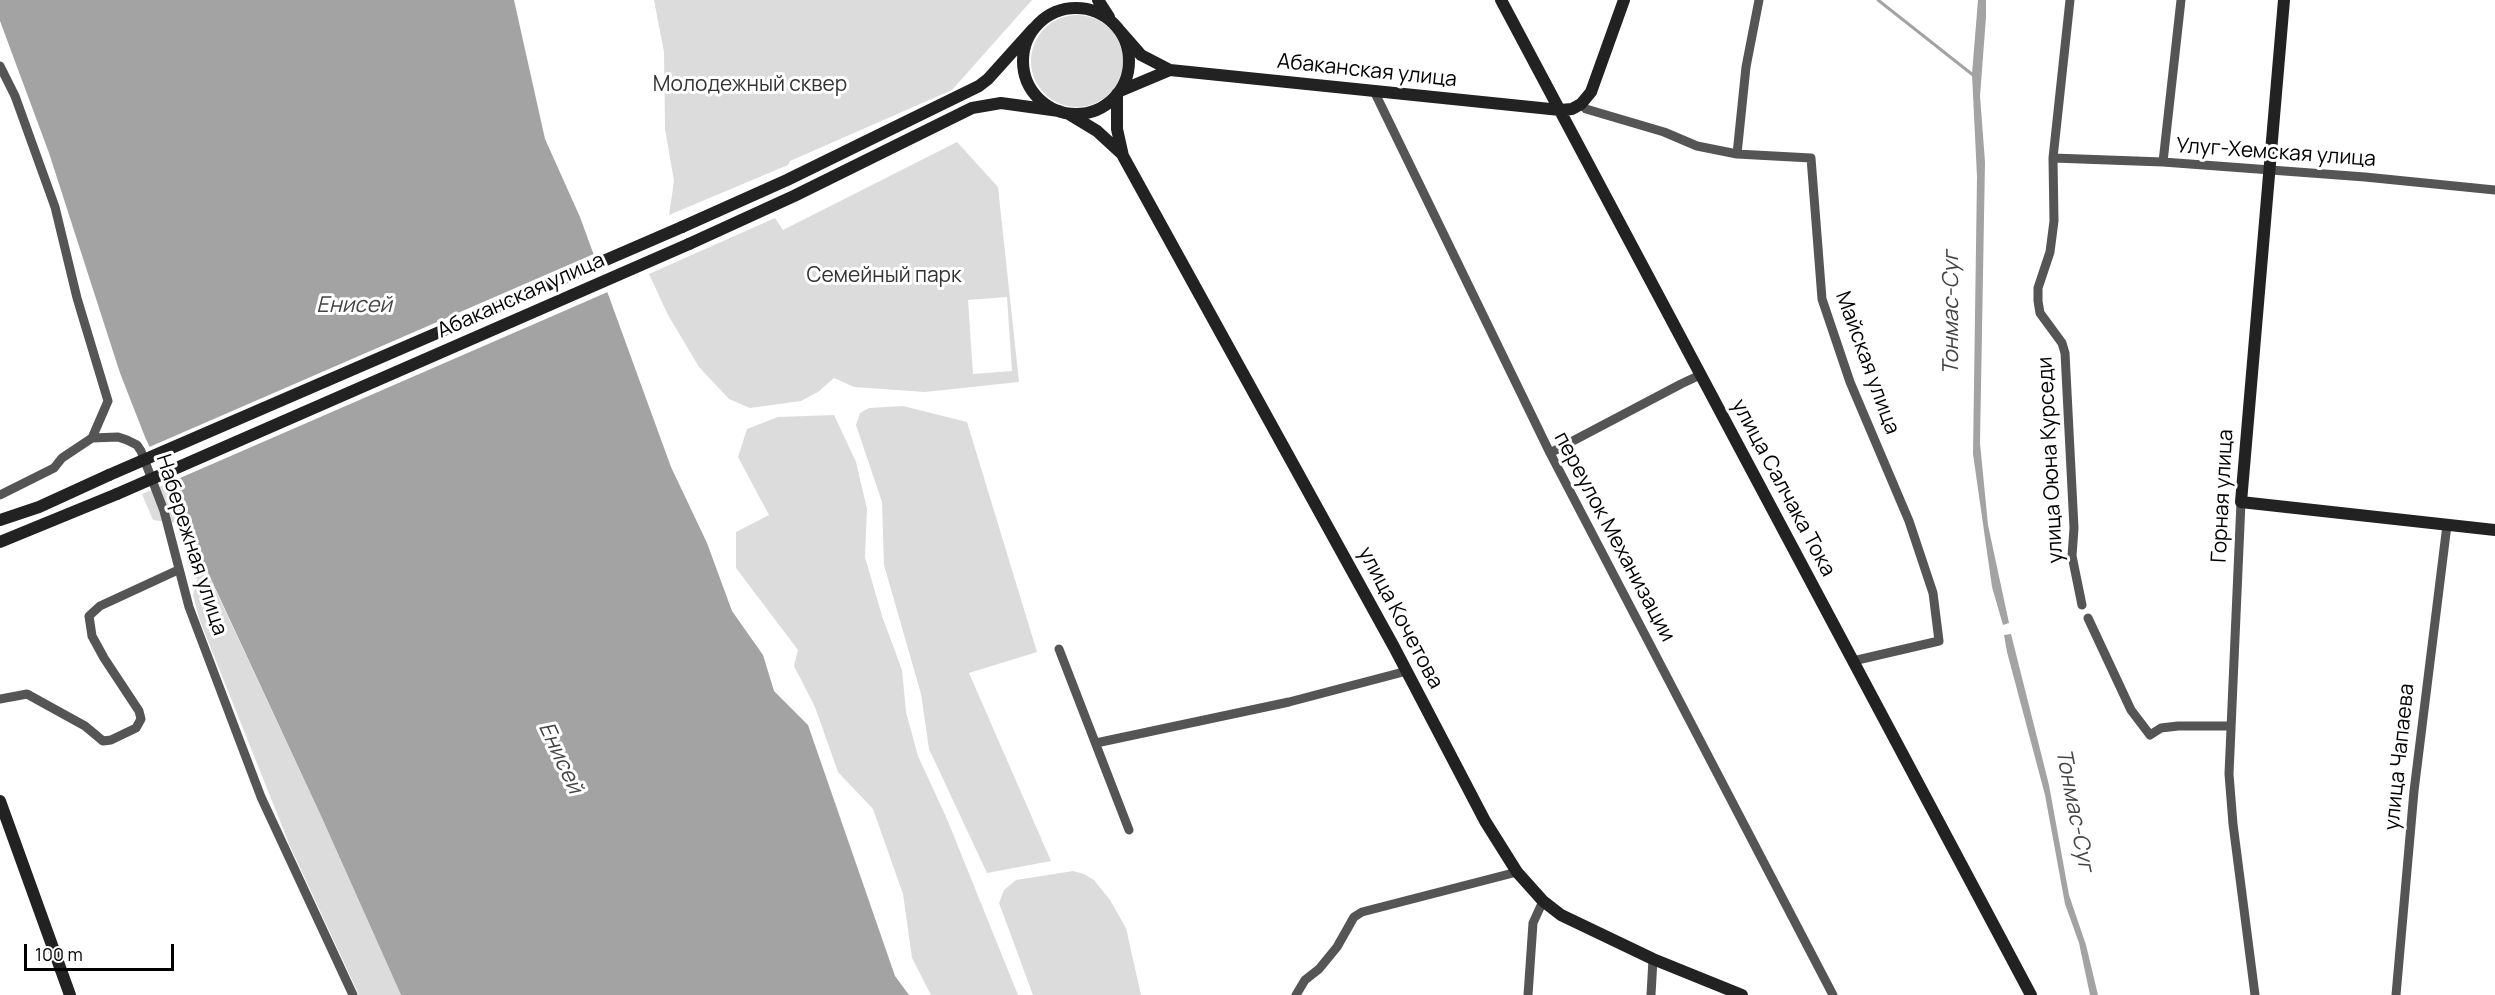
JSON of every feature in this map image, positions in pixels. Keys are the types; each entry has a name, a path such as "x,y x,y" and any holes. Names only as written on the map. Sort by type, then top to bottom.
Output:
{"main road":[{"path":"1061,0 1035,27 1025,47 1024,73 1037,97 1062,112 1079,114 1097,110 1119,92 1128,71 1128,51 1119,29 1098,0"},
{"name":"улица Салчака Тока","path":"1501,0 2031,995"},
{"path":"1560,110 1572,109 1581,104 1593,86 1624,0"},
{"name":"Горная улица","path":"2241,502 2284,0"},
{"path":"1035,27 1052,13 1078,7 1104,15 1119,29"},
{"name":"Абаканская улица","path":"0,520 39,507 787,180 979,86 1035,27"},
{"name":"Абаканская улица","path":"1119,29 1141,55 1170,70 1560,110"},
{"name":"Абаканская улица","path":"1119,92 1170,70"},
{"name":"улица Кочетова","path":"1119,92 1117,129 1123,155 1407,671 1485,821 1517,872 1543,901 1561,915 1653,959 1742,995"},
{"name":"Абаканская улица","path":"0,542 117,494 689,244 794,196 972,108 1001,103 1062,112"},
{"name":"улица Кочетова","path":"1062,112 1097,131 1123,155"},
{"path":"2241,502 2495,530"},
{"path":"0,801 70,995"}],"street":[{"path":"1581,104 1586,109 1664,132 1697,146 1737,154 1746,68 1759,0"},
{"name":"улица Оюна Курседи","path":"2070,0 2054,158 2054,221 2050,252 2037,288 2040,313 2062,342 2065,353 2074,528 2072,556 2082,605"},
{"path":"2163,162 2181,0"},
{"path":"0,66 15,96 55,207 77,298 108,401 92,438 62,458 54,468 0,495"},
{"name":"переулок Механизации","path":"1374,91 1550,453 1833,995"},
{"name":"Майская улица","path":"1737,154 1811,158 1822,299 1850,382 1909,521 1933,593 1939,641 1853,661"},
{"name":"Улуг-Хемская улица","path":"2054,158 2163,162 2366,177 2495,190"},
{"path":"1550,453 1701,375"},
{"name":"Набережная улица","path":"92,438 118,437 137,445 141,451 164,511 189,607 261,797 353,995"},
{"name":"Горная улица","path":"2241,502 2229,774 2233,824 2255,995"},
{"name":"улица Чапаева","path":"2396,995 2413,802 2447,525"},
{"path":"0,699 27,694 85,726 103,741 111,740 136,728 141,719 139,711 92,636 89,616 100,606 178,570"},
{"path":"2088,618 2131,710 2150,735 2161,729 2178,726 2230,726"},
{"path":"1059,649 1129,830"},
{"path":"1096,744 1289,702 1407,671"},
{"path":"1296,995 1298,988 1336,947 1354,917 1362,912 1517,872"},
{"path":"1528,995 1533,923 1543,901"},
{"path":"1651,995 1653,959"}],"green space":[{"name":"Молодежный сквер","path":"654,0 1032,0 952,90 790,161 788,165 669,215 674,181 665,129 664,52"},
{"path":"1077,15 1094,19 1109,29 1119,44 1123,61 1119,78 1109,93 1094,103 1077,107 1060,103 1045,93 1035,78 1031,61 1035,44 1045,29 1060,19"},
{"name":"Семейный парк","path":"957,142 998,187 1019,382 925,392 854,387 834,378 818,392 801,401 750,408 729,399 699,367 668,315 649,274 775,218 783,230","holes":["1007,297 1012,371 973,374 968,300"]},
{"path":"903,406 967,422 1037,652 969,673 1051,861 987,873 929,749 921,694 884,565 882,502 856,425 860,413 869,408"},
{"path":"834,415 856,462 867,509 865,557 882,616 902,670 906,712 918,756 947,819 1018,995 931,995 912,958 903,894 873,809 838,772 815,707 794,666 798,650 736,568 736,532 769,515 738,457 747,429 778,417"},
{"path":"166,484 322,818 401,995 359,995 290,846 200,621 193,595 197,580 176,523 153,520 142,494"},
{"path":"1073,871 1094,880 1110,900 1126,928 1141,995 1033,995 999,903 1004,890 1016,880"}],"water":[{"name":"Енисей","path":"0,0 514,0 545,139 580,217 671,467 707,543 732,611 763,655 774,691 808,725 895,976 909,995 401,995 322,818 145,437 120,373 49,153 0,21"},
{"name":"Тонмас-Суг","path":"1978,0 1986,0 1980,96 1985,162 1980,443 1988,525 2009,623 2003,625 1992,587 1973,454 1977,177 1972,74"},
{"name":"Тонмас-Суг","path":"2011,634 2049,785 2069,895 2086,945 2098,995 2090,995 2079,943 2065,904 2045,795 2007,652 2004,635"}],"pier":[{"path":"596,253 610,291 164,485 147,448"}],"waterway":[{"path":"1878,0 1973,75"}]}
